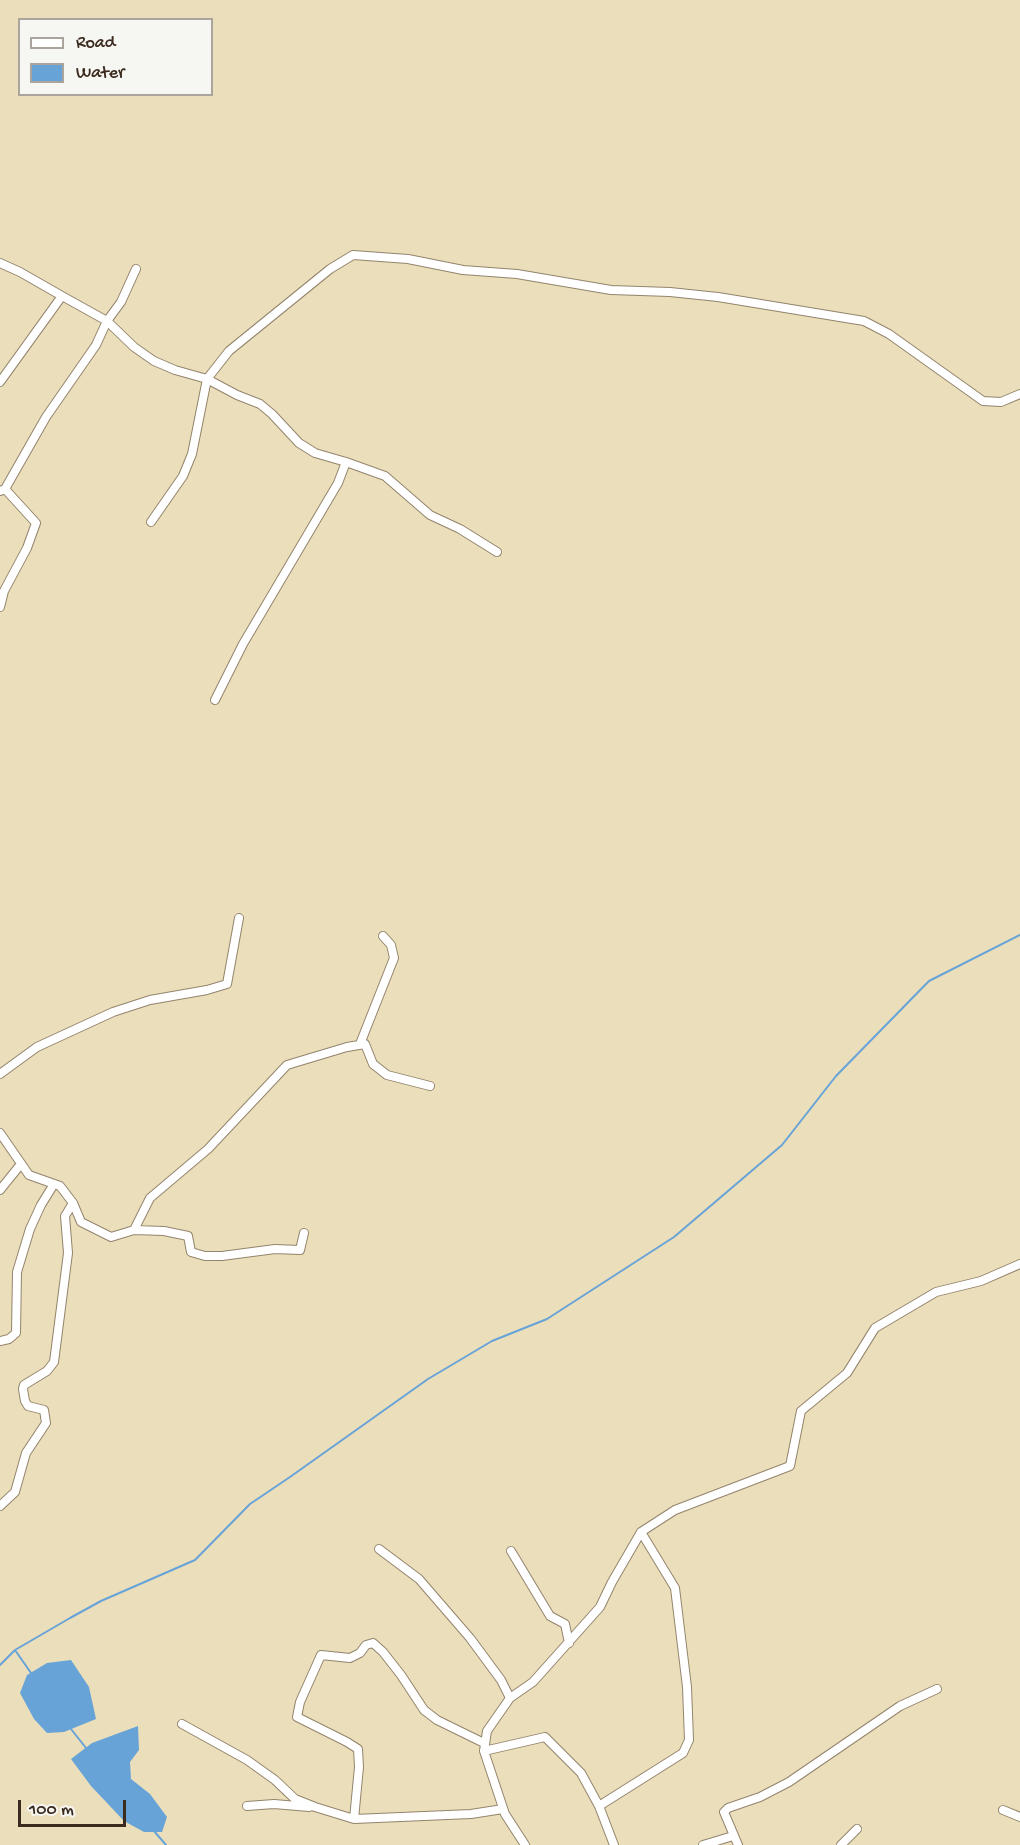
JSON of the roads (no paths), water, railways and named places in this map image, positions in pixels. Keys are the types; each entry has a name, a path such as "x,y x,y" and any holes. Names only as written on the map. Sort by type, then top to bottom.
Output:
{"street":[{"path":"151,522 183,476 192,454 207,379 230,351 312,284 343,259 361,254 408,259 463,270 517,274 610,290 670,292 718,297 864,321 889,334 983,401 1001,402 1020,394"},
{"path":"0,263 107,321 134,347 154,361 207,379 260,404 298,443 315,453 385,476 430,515 467,533 497,552"},
{"path":"0,607 3,591 27,548 36,523 2,490 46,417 96,345 107,321 121,302 136,269"},
{"path":"0,382 62,296"},
{"path":"215,700 243,644 338,483 346,462"},
{"path":"0,1074 36,1047 113,1012 150,1000 207,990 227,984 239,918"},
{"path":"360,1044 394,958 391,945 383,936"},
{"path":"134,1230 150,1198 208,1149 287,1065 365,1044 373,1064 387,1075 430,1086"},
{"path":"0,1133 29,1175 60,1186 73,1203 81,1222 111,1237 134,1230 164,1231 188,1236 191,1252 205,1256 255,1253 275,1249 300,1250 304,1233"},
{"path":"0,1190 21,1164"},
{"path":"0,1341 9,1339 16,1332 17,1272 30,1229 54,1184"},
{"path":"0,1506 15,1491 26,1453 46,1423 44,1410 28,1406 23,1389 24,1385 47,1371 54,1362 68,1253 65,1216 73,1203"},
{"path":"525,1845 503,1809 484,1747 488,1731 510,1698 533,1682 600,1607 641,1532 675,1510 790,1466 801,1411 847,1373 875,1329 936,1292 981,1281 1020,1264"},
{"path":"599,1806 683,1753 689,1740 687,1688 675,1588 641,1532"},
{"path":"379,1549 419,1579 470,1638 501,1680 510,1698"},
{"path":"511,1551 550,1616 565,1624 570,1643"},
{"path":"354,1820 359,1767 358,1749 297,1717 300,1702 321,1655 350,1658 360,1653 366,1645 374,1643 401,1675 424,1710 484,1747 545,1737 581,1773 599,1806 614,1845"},
{"path":"738,1845 724,1812 728,1808 760,1797 789,1782 900,1706 938,1689"},
{"path":"182,1724 247,1760 275,1780 295,1799 354,1820 471,1814 503,1809"},
{"path":"247,1806 274,1804 315,1808"},
{"path":"1003,1810 1020,1817"},
{"path":"841,1845 857,1828"},
{"path":"703,1845 733,1836"}],"water":[{"path":"71,1660 89,1687 96,1719 64,1732 47,1733 34,1719 20,1693 27,1675 47,1663"},
{"path":"138,1726 139,1750 130,1762 131,1779 150,1794 167,1817 162,1832 144,1832 124,1821 91,1786 71,1759 92,1743"}],"waterway":[{"path":"0,1665 15,1650 101,1601 195,1560 250,1504 428,1379 492,1341 547,1319 674,1237 782,1145 836,1076 929,981 1020,935"},
{"path":"15,1650 31,1673"},
{"path":"71,1729 86,1748"},
{"path":"154,1831 166,1845"}]}
